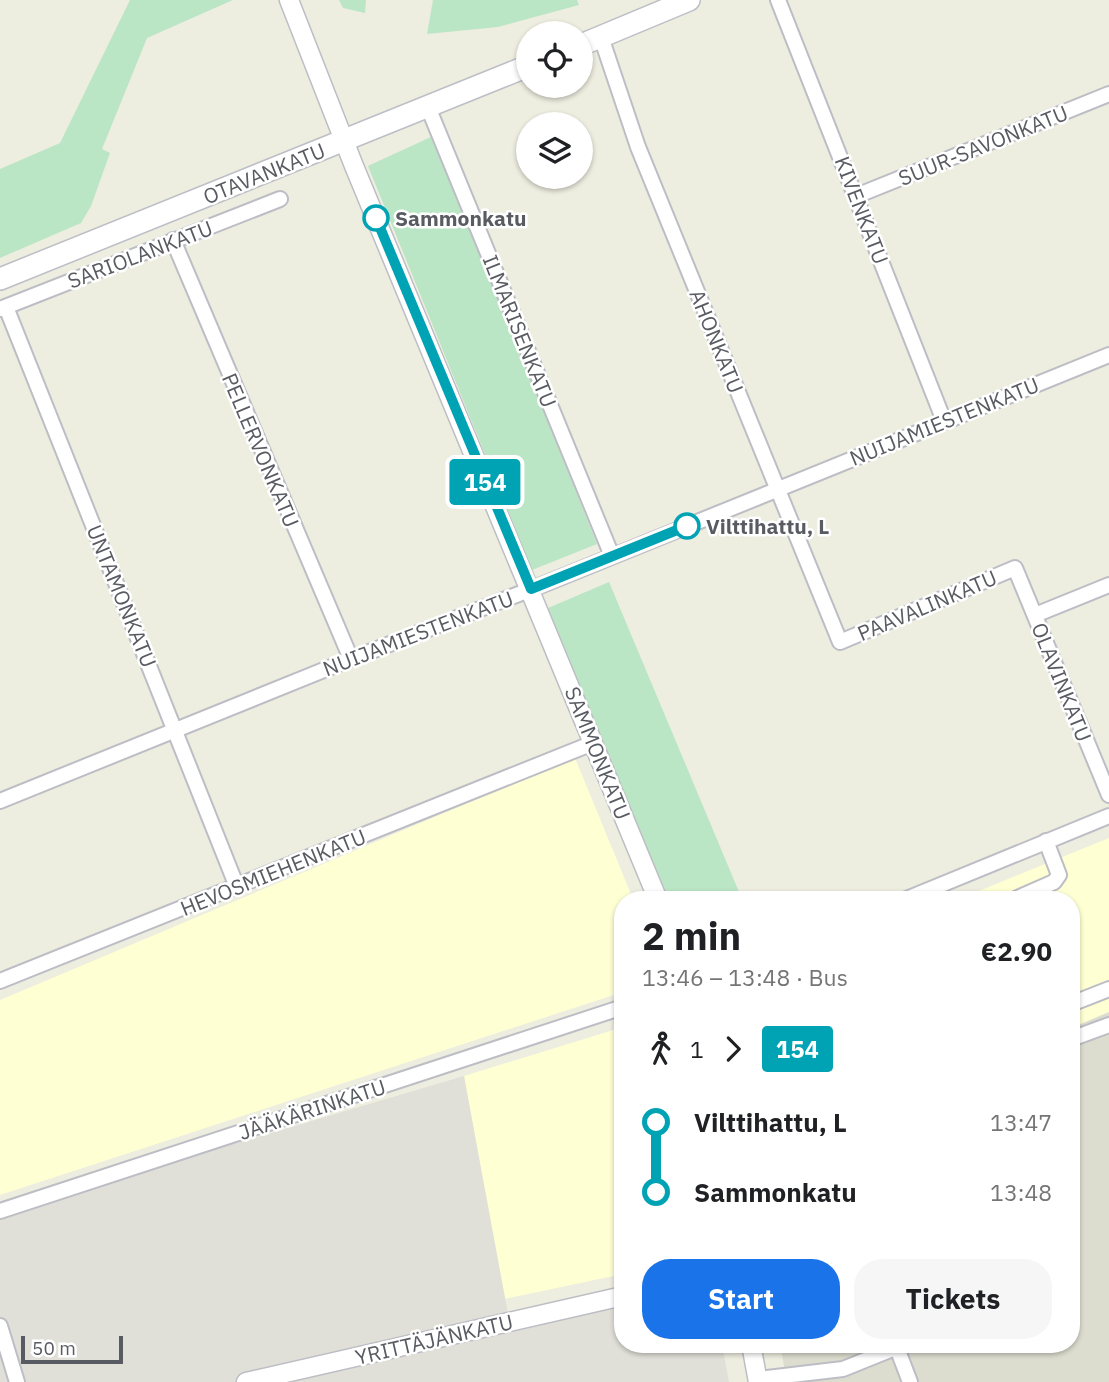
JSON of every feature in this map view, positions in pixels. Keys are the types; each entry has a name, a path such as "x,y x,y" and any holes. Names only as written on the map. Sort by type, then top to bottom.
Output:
{"main road":[{"path":"593,40 690,0"},
{"name":"OTAVANKATU","path":"0,279 516,71"}],"street":[{"name":"SAMMONKATU","path":"289,0 344,141 654,891"},
{"name":"KIVENKATU","path":"778,0 944,421"},
{"name":"AHONKATU","path":"601,37 638,147 840,642"},
{"name":"SUUR-SAVONKATU","path":"856,196 1109,94"},
{"name":"ILMARISENKATU","path":"428,107 612,556"},
{"name":"SARIOLANKATU","path":"3,308 280,199"},
{"name":"PELLERVONKATU","path":"173,240 351,659"},
{"name":"UNTAMONKATU","path":"3,308 176,730 237,887"},
{"name":"NUIJAMIESTENKATU","path":"2,796 531,589 1109,355"},
{"name":"PAAVALINKATU","path":"840,642 1015,568"},
{"name":"OLAVINKATU","path":"1015,568 1109,795"},
{"path":"1035,615 1109,585"},
{"name":"HEVOSMIEHENKATU","path":"0,981 593,743"},
{"path":"926,891 1109,816"},
{"path":"1035,891 1054,883 1059,875 1046,841"},
{"path":"1080,1000 1109,989"},
{"name":"JÄÄKÄRINKATU","path":"0,1211 614,1010"},
{"path":"1080,1036 1109,1025"},
{"name":"YRITTÄJÄNKATU","path":"246,1382 614,1298"},
{"path":"0,1326 17,1382"},
{"path":"753,1353 758,1380 843,1369 883,1353"},
{"path":"903,1353 910,1382"}],"shaded area":[{"path":"130,0 233,0 147,38 102,149 110,153 91,206 81,223 0,258 0,169 60,143"},
{"path":"339,0 366,0 365,13 343,8"},
{"path":"433,0 577,0 579,5 498,27 427,34"},
{"path":"433,136 597,544 532,570 368,166"},
{"path":"609,582 739,891 664,891 548,608"},
{"path":"575,758 630,891 614,891 614,995 0,1195 0,1000"},
{"path":"1109,838 1109,1382 858,1353 1080,1353 1080,891 979,891"},
{"path":"1109,1012 1109,1382 787,1382 782,1353 1080,1353 1080,1024"},
{"path":"614,1030 614,1276 504,1299 464,1076"},
{"path":"464,1076 511,1330 614,1309 614,1353 724,1353 729,1382 0,1382 0,1213"}],"bus line":[{"name":"154","path":"376,218 531,589 687,526"}],"place":[{"name":"Sammonkatu","path":"376,218"},
{"name":"Vilttihattu, L","path":"687,526"}]}
